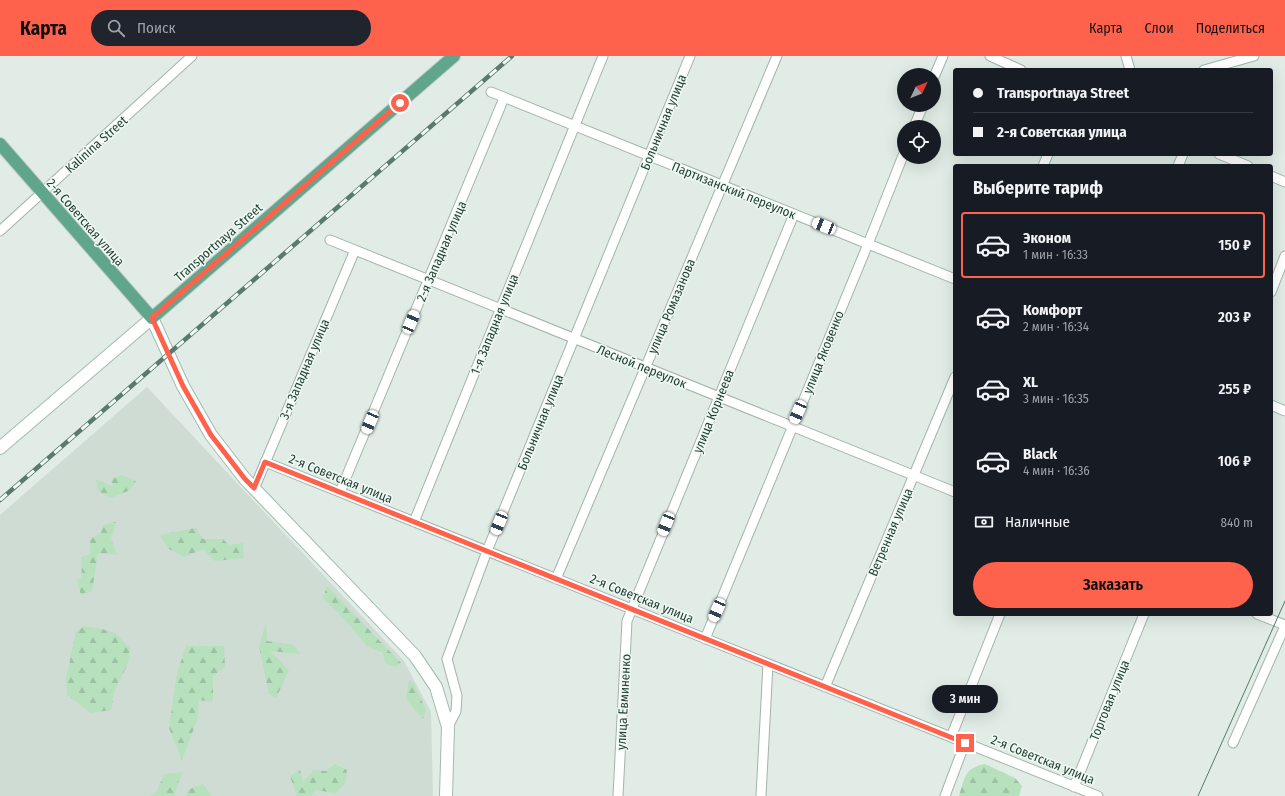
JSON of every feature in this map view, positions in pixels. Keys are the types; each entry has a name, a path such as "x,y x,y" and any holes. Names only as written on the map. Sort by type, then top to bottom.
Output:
{"main road":[{"name":"Transportnaya Street","path":"0,448 454,56"},
{"name":"2-я Советская улица","path":"0,144 152,318"},
{"path":"152,318 183,386 208,429 245,479 415,656 436,686 448,727"},
{"name":"Больничная улица","path":"446,796 448,727"}],"street":[{"name":"Kalinina Street","path":"0,231 192,56"},
{"name":"1-я Западная улица","path":"414,522 603,56"},
{"name":"Больничная улица","path":"448,727 456,711 457,696 447,659 487,551 690,56"},
{"name":"улица Ромазанова","path":"556,579 777,56"},
{"path":"937,68 942,56"},
{"path":"990,56 1017,68"},
{"path":"1126,56 1129,68"},
{"path":"1211,68 1254,56"},
{"name":"Партизанский переулок","path":"491,92 953,277"},
{"name":"2-я Западная улица","path":"340,492 504,98"},
{"path":"1224,156 1243,164"},
{"name":"улица Яковенко","path":"705,639 900,164"},
{"path":"1273,177 1285,182"},
{"name":"улица Корнеева","path":"631,609 794,214"},
{"name":"Лесной переулок","path":"330,240 953,491"},
{"name":"3-я Западная улица","path":"254,488 355,250"},
{"path":"1273,287 1285,256"},
{"name":"Ветренная улица","path":"825,687 953,382"},
{"path":"1273,406 1285,411"},
{"name":"2-я Советская улица","path":"265,462 1098,796"},
{"name":"улица Евминенко","path":"618,796 627,621 631,609"},
{"path":"950,737 999,616"},
{"name":"Торговая улица","path":"1074,787 1143,616"},
{"path":"1232,744 1285,625 1262,616"},
{"path":"761,796 768,664"},
{"path":"945,796 965,743"}],"shaded area":[{"path":"147,387 404,661 431,712 433,796 0,796 0,515"}],"green space":[{"path":"121,475 136,481 130,490 111,498 98,491 96,479 113,487 111,479"},
{"path":"116,522 111,539 117,555 98,553 92,591 81,595 77,580 81,578 81,557 90,554 90,539 101,533 103,525"},
{"path":"196,528 203,539 223,539 229,545 243,543 244,558 215,561 203,549 184,557 169,549 160,535"},
{"path":"327,586 401,663 396,667 385,663 383,653 367,646 345,620 323,598"},
{"path":"266,622 267,641 294,645 300,654 270,651 289,670 276,698 269,694 259,647"},
{"path":"84,626 99,628 115,633 130,648 128,664 115,689 111,710 91,713 67,695 66,676 76,632"},
{"path":"186,646 224,646 225,667 213,676 213,702 199,700 197,720 182,760 169,728 177,673"},
{"path":"409,680 414,684 426,710 423,719 406,699"},
{"path":"335,764 347,770 345,784 335,793 316,790 311,796 297,796 290,776 300,769 303,782 313,770 326,771"},
{"path":"985,764 1015,778 1022,786 1019,796 959,796 964,779 969,771"},
{"path":"182,772 174,796 150,796 157,791 164,774"},
{"path":"203,784 212,796 186,796 187,790"}],"tram line":[{"path":"1198,796 1285,601"}],"railway":[{"path":"0,500 512,56"}],"route":[{"path":"400,103 152,318 183,386 211,435 245,479 254,488 265,462 965,743"}]}
